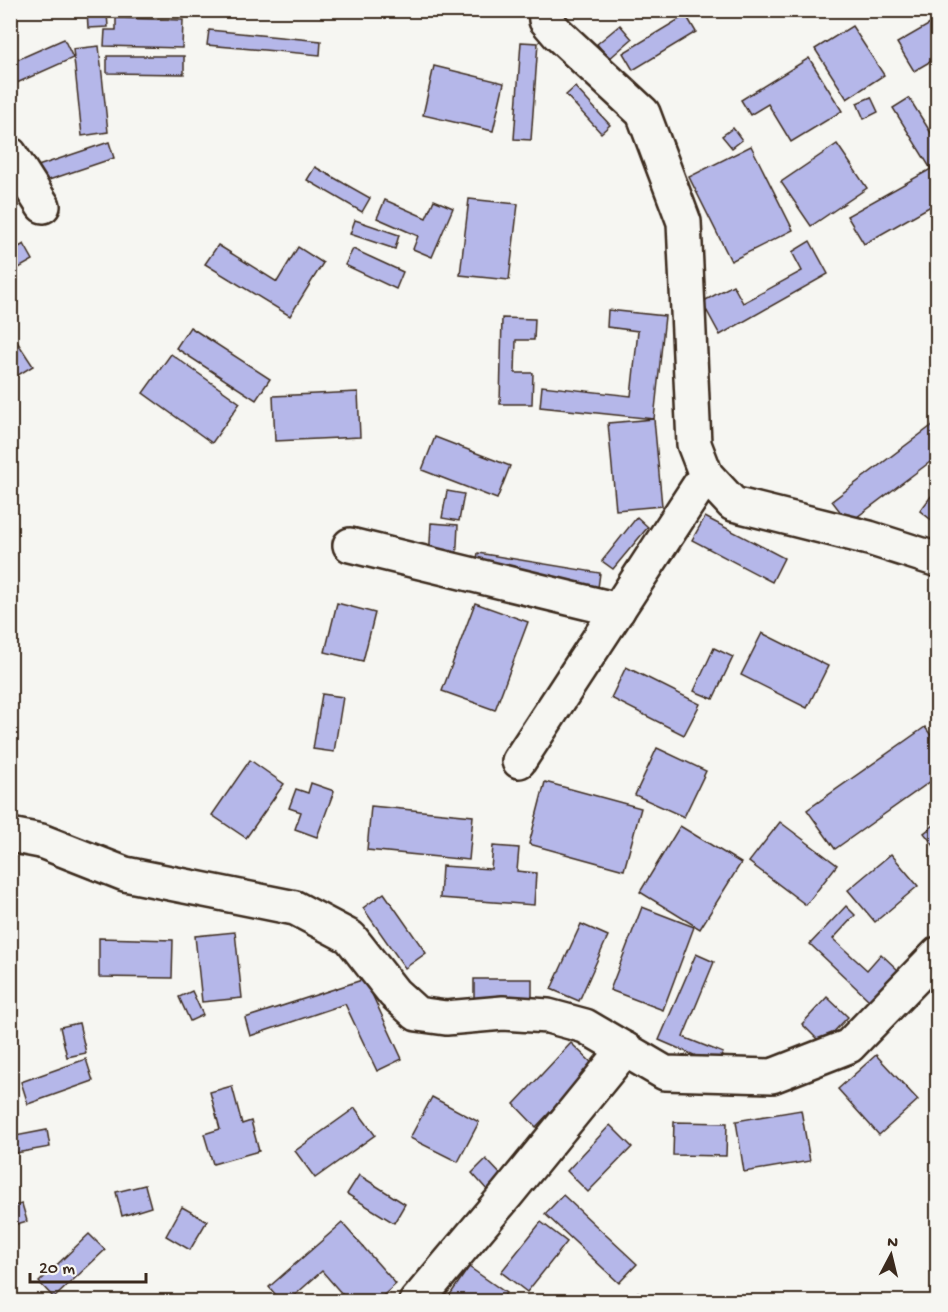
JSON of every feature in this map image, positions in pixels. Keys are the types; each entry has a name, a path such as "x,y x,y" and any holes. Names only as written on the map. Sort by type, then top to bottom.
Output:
{"street":[{"path":"545,10 546,20 558,34 643,113 684,222 694,444 706,475 733,504 868,538 938,560"},
{"path":"10,154 43,206"},
{"path":"519,761 706,475"},
{"path":"350,545 618,610"},
{"path":"10,835 41,841 125,874 295,908 350,937 394,993 417,1014 446,1018 503,1013 548,1016 585,1026 665,1073 772,1076 849,1046 938,954"},
{"path":"416,1302 625,1049"}],"building":[{"path":"87,10 172,10 172,14 142,11 107,13 108,27 88,28"},
{"path":"686,15 696,32 633,70 623,53"},
{"path":"116,18 183,20 182,48 104,46 105,30 116,30"},
{"path":"930,24 938,37 938,57 914,71 897,43"},
{"path":"620,25 632,39 609,59 597,44"},
{"path":"852,26 884,75 847,99 815,49"},
{"path":"209,30 321,41 320,55 207,45"},
{"path":"64,39 73,58 10,86 10,63"},
{"path":"521,42 538,43 531,140 514,139"},
{"path":"99,46 108,132 82,136 73,49"},
{"path":"107,56 184,56 184,74 107,73"},
{"path":"809,58 842,111 791,142 768,104 750,115 741,100"},
{"path":"434,66 504,83 493,131 423,115"},
{"path":"575,87 610,125 601,133 566,95"},
{"path":"871,97 878,112 864,119 857,103"},
{"path":"909,98 938,144 938,202 864,244 847,216 931,169 893,108"},
{"path":"733,128 742,140 732,148 722,136"},
{"path":"109,142 114,158 34,185 29,169"},
{"path":"837,144 867,188 811,226 781,182"},
{"path":"751,146 793,230 731,261 689,177"},
{"path":"315,167 370,198 362,212 307,180"},
{"path":"469,199 518,204 509,280 460,275"},
{"path":"385,200 426,218 434,200 453,208 432,257 413,249 418,236 377,218"},
{"path":"355,220 399,235 395,249 350,234"},
{"path":"810,241 828,274 720,335 702,302 733,285 743,303 802,271 792,252"},
{"path":"24,244 33,260 10,273 10,252"},
{"path":"218,245 277,282 298,247 323,263 290,316 205,264"},
{"path":"353,249 403,272 396,289 345,265"},
{"path":"608,310 665,316 654,419 540,407 542,386 631,396 638,331 607,327"},
{"path":"502,318 535,319 534,340 516,340 515,373 533,373 532,404 500,404"},
{"path":"190,327 270,379 256,400 176,348"},
{"path":"10,331 33,366 10,380"},
{"path":"171,354 240,403 212,443 143,393"},
{"path":"358,392 360,437 275,441 273,396"},
{"path":"654,419 662,506 616,510 608,423"},
{"path":"938,421 938,456 849,523 832,501"},
{"path":"435,437 510,466 497,499 422,470"},
{"path":"938,487 938,525 920,511"},
{"path":"447,491 464,494 459,521 442,518"},
{"path":"637,517 648,527 613,569 602,561"},
{"path":"705,517 784,558 772,582 692,540"},
{"path":"431,523 458,525 456,564 429,562"},
{"path":"478,553 600,573 598,588 475,569"},
{"path":"337,603 375,613 363,661 325,652"},
{"path":"475,603 528,622 495,710 442,691"},
{"path":"762,633 828,666 807,708 741,675"},
{"path":"714,648 733,657 713,699 694,691"},
{"path":"626,667 700,704 684,735 611,698"},
{"path":"322,694 343,697 334,752 313,749"},
{"path":"925,727 938,745 938,776 835,849 807,810"},
{"path":"657,748 706,771 684,817 635,795"},
{"path":"250,760 284,784 246,838 212,815"},
{"path":"545,782 641,808 624,870 529,844"},
{"path":"311,783 334,791 317,837 295,829 301,812 289,808 296,789 308,793"},
{"path":"371,806 473,816 469,860 367,850"},
{"path":"780,822 837,865 806,905 749,862"},
{"path":"938,822 938,851 924,833"},
{"path":"680,826 741,863 700,929 640,892"},
{"path":"493,846 519,848 517,871 536,873 534,905 440,898 442,866 491,869"},
{"path":"891,854 918,886 875,922 848,890"},
{"path":"384,893 426,953 405,968 363,908"},
{"path":"846,906 855,915 833,939 867,970 881,954 898,970 869,1000 810,944"},
{"path":"642,907 694,927 663,1010 610,990"},
{"path":"581,924 608,936 579,1001 551,989"},
{"path":"235,932 242,998 202,1002 195,936"},
{"path":"99,938 173,940 172,978 99,977"},
{"path":"696,954 714,962 683,1037 723,1053 717,1065 659,1040"},
{"path":"365,979 402,1059 377,1071 345,1004 250,1036 245,1018"},
{"path":"474,979 532,979 532,1003 474,1003"},
{"path":"192,991 203,1015 190,1021 179,997"},
{"path":"827,997 848,1017 822,1044 802,1024"},
{"path":"79,1023 86,1053 67,1057 60,1027"},
{"path":"571,1043 594,1065 536,1127 514,1104"},
{"path":"876,1055 918,1100 879,1135 838,1089"},
{"path":"86,1059 93,1081 28,1104 21,1082"},
{"path":"232,1086 242,1124 251,1121 259,1151 213,1164 204,1134 220,1129 210,1092"},
{"path":"432,1097 479,1122 458,1162 410,1138"},
{"path":"355,1108 375,1135 315,1178 295,1151"},
{"path":"801,1110 810,1161 744,1172 736,1121"},
{"path":"674,1122 727,1123 726,1156 673,1155"},
{"path":"610,1125 632,1147 588,1192 567,1171"},
{"path":"47,1130 50,1147 10,1154 10,1137"},
{"path":"486,1159 503,1177 488,1191 472,1173"},
{"path":"359,1175 405,1204 394,1223 347,1194"},
{"path":"145,1185 151,1207 122,1216 116,1192"},
{"path":"563,1195 637,1264 619,1283 545,1214"},
{"path":"22,1204 27,1221 10,1226 10,1207"},
{"path":"182,1207 207,1221 190,1250 166,1236"},
{"path":"541,1222 567,1242 527,1292 501,1272"},
{"path":"342,1223 396,1284 376,1302 349,1302 322,1271 287,1302 282,1302 269,1287"},
{"path":"89,1234 105,1250 54,1298 39,1282"},
{"path":"469,1267 506,1293 500,1302 445,1302"},
{"path":"638,1292 644,1302 623,1302"}]}
